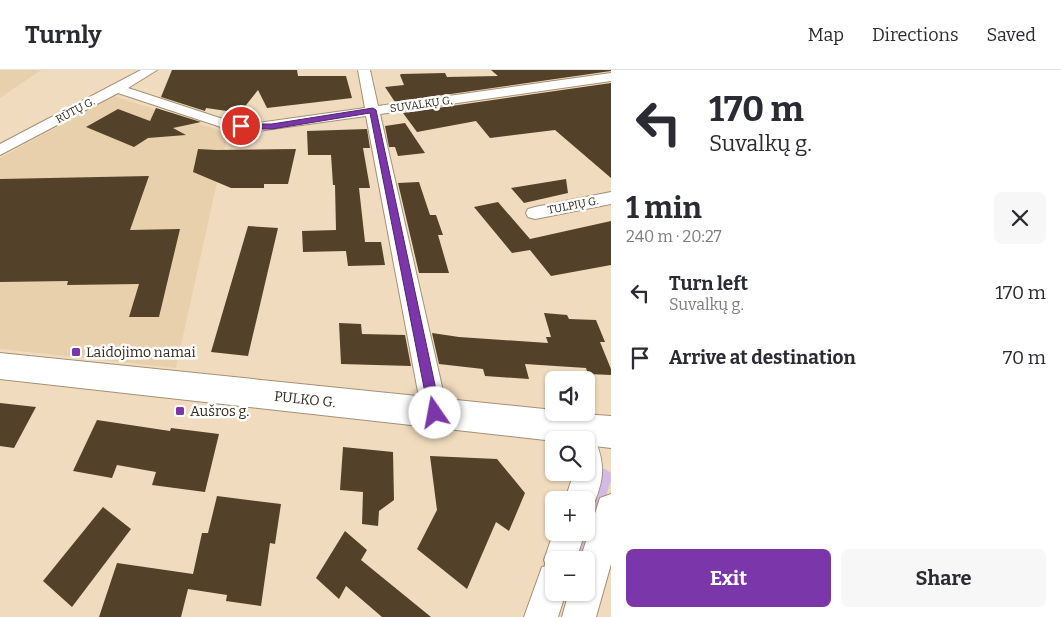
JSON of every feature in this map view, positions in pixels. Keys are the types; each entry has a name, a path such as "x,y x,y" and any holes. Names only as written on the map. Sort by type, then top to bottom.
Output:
{"main road":[{"name":"PULKO G.","path":"0,366 435,413 545,433"},
{"name":"PULKO G.","path":"595,437 611,432"}],"street":[{"name":"RŪTŲ G.","path":"0,150 151,70"},
{"path":"364,70 435,413"},
{"name":"SUVALKŲ G.","path":"116,88 206,118 241,126 272,126 611,77"},
{"name":"TULPIŲ G.","path":"535,213 611,198"},
{"path":"579,617 611,509"},
{"path":"541,617 546,601"}],"shaded area":[{"path":"0,70 41,70 0,98"},
{"path":"114,96 228,133 176,368 0,349 0,158"},
{"path":"602,469 605,469 611,473 611,480 595,532 595,491"},
{"path":"579,541 592,541 589,551 576,551"}],"building":[{"path":"172,70 297,70 298,76 346,76 352,98 267,108 258,90 243,109 231,107 227,111 206,108 205,111 161,97"},
{"path":"491,70 611,71 395,102 385,87 404,85 401,74 445,73 447,77 498,76"},
{"path":"611,83 611,178 555,130 490,138 476,121 417,132 403,113"},
{"path":"156,108 201,122 173,128 186,135 148,138 134,147 86,127 118,109 150,121"},
{"path":"405,123 425,153 398,156 395,147 389,147 385,126"},
{"path":"367,129 370,148 363,148 370,188 359,188 365,242 381,242 385,265 348,266 346,251 303,252 302,231 336,230 335,185 333,185 331,155 308,155 307,131"},
{"path":"198,149 296,149 288,184 264,184 264,188 231,188 193,172"},
{"path":"149,176 130,230 180,229 159,317 129,317 139,284 67,285 68,281 0,282 0,179"},
{"path":"566,179 568,193 524,203 511,188"},
{"path":"419,182 430,215 436,215 443,235 438,235 449,273 419,273 398,183"},
{"path":"498,202 530,239 611,221 611,265 551,276 530,250 512,253 474,207"},
{"path":"248,226 278,228 248,356 211,352"},
{"path":"544,313 567,315 569,319 596,320 605,342 600,342 611,369 611,375 595,374 595,371 587,371 586,368 525,364 529,379 485,376 483,369 439,364 432,333 459,337 548,343 546,337 551,337"},
{"path":"339,323 361,324 362,334 405,335 411,366 341,364"},
{"path":"0,403 36,407 14,448 0,446"},
{"path":"97,420 170,431 171,428 219,434 205,492 152,485 156,472 117,465 112,478 73,471"},
{"path":"343,447 393,452 394,500 379,511 378,526 362,524 363,492 340,490"},
{"path":"430,456 497,459 525,493 509,531 496,522 467,589 417,549 437,510"},
{"path":"217,496 281,504 275,544 270,543 261,606 226,601 227,595 188,589 181,617 99,617 117,563 193,574 202,533 208,533"},
{"path":"103,507 131,529 72,607 43,581"},
{"path":"345,531 367,550 361,560 431,617 382,617 346,586 339,599 316,578"}],"place":[{"name":"Laidojimo namai","path":"76,352"},
{"name":"Aušros g.","path":"180,411"}],"route":[{"path":"241,126 272,126 373,110 435,413"}]}
